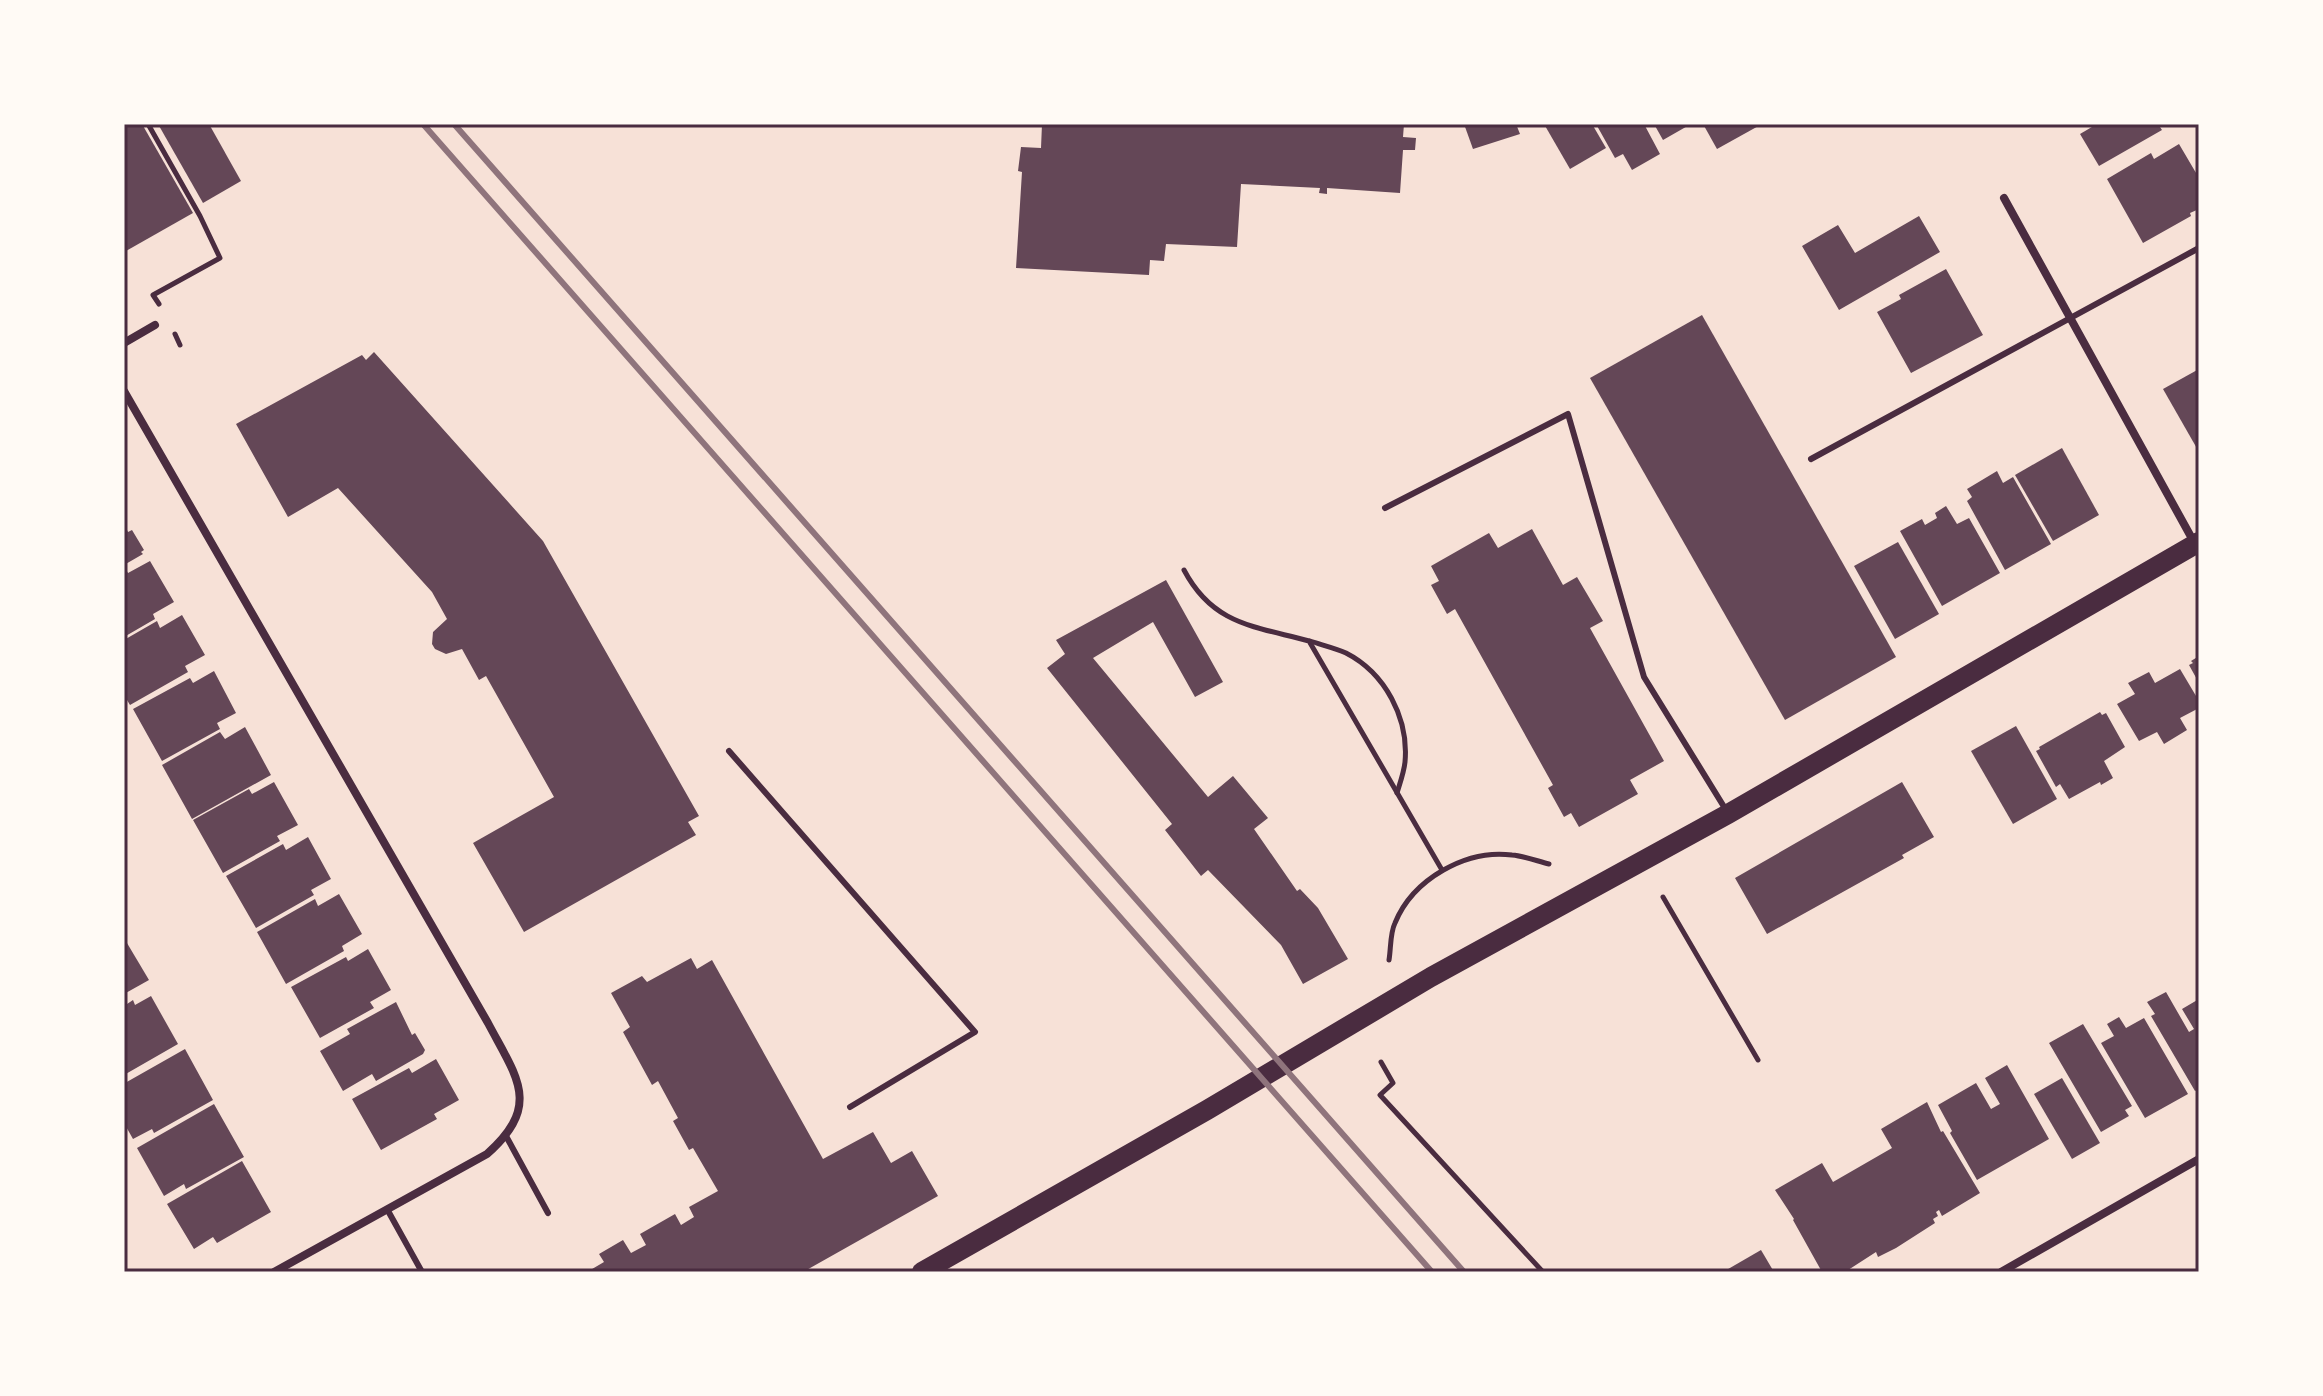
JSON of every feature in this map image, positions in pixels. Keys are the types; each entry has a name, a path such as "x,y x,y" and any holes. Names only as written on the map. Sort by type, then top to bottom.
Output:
{"main road":[{"path":"922,1272 1193,1118 1431,977 1728,814 2197,543"}],"street":[{"path":"2004,198 2197,543"},
{"path":"124,343 155,325"},
{"path":"124,391 518,1080 519,1109 506,1136 487,1154 274,1272"},
{"path":"2001,1272 2199,1159"}],"lane":[{"path":"1811,459 2199,248"},
{"path":"1385,508 1568,414 1644,677 1728,814"},
{"path":"729,751 975,1032 850,1107"},
{"path":"506,1136 548,1213"},
{"path":"387,1208 422,1272"}],"path":[{"path":"148,124 220,258 153,295"},
{"path":"1184,570 1209,606 1239,622 1345,653 1369,668 1384,684 1396,706 1404,740 1405,763 1397,793"},
{"path":"1309,641 1442,870"},
{"path":"1389,960 1394,924 1410,897 1442,870 1482,856 1512,854 1549,864"},
{"path":"1663,897 1758,1060"},
{"path":"1381,1062 1393,1083 1380,1095 1543,1272"}],"building":[{"path":"124,124 142,124 193,213 126,251"},
{"path":"158,124 209,124 241,181 203,203"},
{"path":"1042,124 1404,124 1403,137 1416,138 1415,150 1403,150 1400,193 1327,188 1327,194 1319,193 1320,188 1241,184 1237,247 1166,244 1164,261 1150,260 1149,275 1016,268 1021,147 1041,148"},
{"path":"1464,124 1516,124 1520,134 1473,149"},
{"path":"1544,124 1592,124 1606,148 1570,169"},
{"path":"1596,124 1644,124 1660,154 1632,170 1623,154 1615,158"},
{"path":"1654,124 1691,124 1663,140"},
{"path":"1703,124 1762,124 1717,149"},
{"path":"2097,124 2158,124 2162,130 2099,166 2080,134"},
{"path":"2179,144 2199,178 2199,209 2143,243 2107,179 2151,153 2154,159"},
{"path":"1919,216 1940,252 1839,310 1802,246 1838,225 1855,253"},
{"path":"1946,269 1983,335 1911,373 1877,312 1901,299 1899,295"},
{"path":"1702,315 1896,657 1785,720 1590,378"},
{"path":"374,352 543,541 699,816 688,822 696,835 524,932 473,843 554,797 486,676 479,680 462,649 446,654 435,649 433,632 447,619 432,592 338,488 288,517 236,424 362,355 366,360"},
{"path":"2199,369 2199,452 2163,389"},
{"path":"2062,448 2099,515 2053,541 2015,475"},
{"path":"1997,471 2003,483 2013,477 2051,544 2005,570 1967,501 1972,497 1967,489"},
{"path":"1946,506 1957,524 1969,518 2000,573 1942,606 1900,531 1922,519 1925,525 1937,518 1935,513"},
{"path":"124,524 128,532 132,530 144,550 141,552 143,554 124,565"},
{"path":"1532,529 1563,585 1577,577 1603,621 1590,628 1664,761 1630,780 1638,794 1579,827 1571,813 1564,817 1548,788 1553,785 1455,609 1447,614 1431,585 1439,581 1431,566 1489,533 1498,548"},
{"path":"1898,542 1939,614 1895,639 1854,566"},
{"path":"150,561 174,602 153,614 155,619 124,637 124,566 128,573"},
{"path":"1166,580 1223,682 1195,697 1153,622 1093,658 1208,797 1233,776 1268,818 1254,829 1297,891 1300,889 1318,908 1348,959 1303,984 1281,945 1208,870 1201,876 1165,830 1172,824 1047,668 1065,654 1056,640"},
{"path":"182,615 205,655 185,666 188,672 130,705 124,695 124,640 157,621 160,628"},
{"path":"2199,656 2199,683 2189,665"},
{"path":"2180,669 2199,701 2199,708 2180,718 2187,730 2164,744 2157,732 2139,741 2117,704 2135,694 2128,683 2149,672 2155,683"},
{"path":"214,671 236,713 217,723 220,729 162,761 133,709 190,678 193,683"},
{"path":"2100,712 2102,715 2106,713 2125,747 2104,761 2113,778 2069,799 2060,784 2056,787 2036,751"},
{"path":"2016,726 2057,799 2013,824 1971,751"},
{"path":"245,727 271,775 192,819 162,765 220,732 225,739"},
{"path":"274,782 298,825 277,836 280,841 223,873 193,820 249,789 252,794"},
{"path":"1902,782 1934,837 1902,855 1904,858 1767,934 1735,878"},
{"path":"308,837 331,879 311,890 314,895 256,928 226,876 283,844 286,850"},
{"path":"339,894 362,934 342,946 344,951 286,984 257,932 315,899 318,906"},
{"path":"124,938 149,980 124,994"},
{"path":"368,949 391,990 370,1002 374,1008 320,1038 291,987 346,957 348,961"},
{"path":"691,958 697,969 712,960 823,1159 873,1132 891,1163 912,1151 938,1196 803,1272 587,1272 604,1262 599,1254 623,1240 631,1253 646,1245 640,1234 675,1214 681,1225 694,1217 689,1207 718,1191 673,1121 678,1118 658,1081 652,1085 623,1032 630,1027 611,993 642,976 647,982"},
{"path":"2166,992 2189,1032 2194,1029 2182,1009 2199,999 2199,1089 2195,1091 2151,1016 2155,1014 2147,1002"},
{"path":"151,996 178,1044 124,1075 124,1006 133,1000 135,1005"},
{"path":"396,1002 412,1035 415,1033 425,1050 423,1054 376,1081 372,1074 343,1091 320,1051 350,1034 347,1029"},
{"path":"2119,1017 2126,1028 2144,1018 2188,1094 2145,1118 2101,1043 2114,1036 2107,1024"},
{"path":"2083,1024 2132,1106 2125,1110 2129,1116 2101,1132 2049,1043"},
{"path":"185,1049 213,1100 154,1133 152,1129 133,1139 124,1123 125,1083"},
{"path":"436,1059 459,1100 434,1114 437,1119 381,1150 352,1099 409,1068 412,1073"},
{"path":"2007,1065 2049,1139 1977,1180 1938,1105 1976,1083 1991,1109 2000,1104 1985,1078"},
{"path":"2062,1078 2100,1143 2072,1159 2034,1094"},
{"path":"1927,1102 1941,1132 1980,1193 1942,1216 1939,1210 1936,1212 1938,1216 1933,1219 1935,1223 1878,1257 1876,1252 1845,1272 1822,1272 1775,1190 1822,1163 1833,1182 1892,1148 1881,1129"},
{"path":"214,1104 244,1157 186,1189 184,1184 164,1196 137,1148"},
{"path":"242,1161 271,1212 217,1243 213,1237 194,1249 167,1204"},
{"path":"1761,1250 1774,1272 1723,1272"}],"railway":[{"path":"423,124 1432,1272"},
{"path":"454,124 1464,1272"}]}
